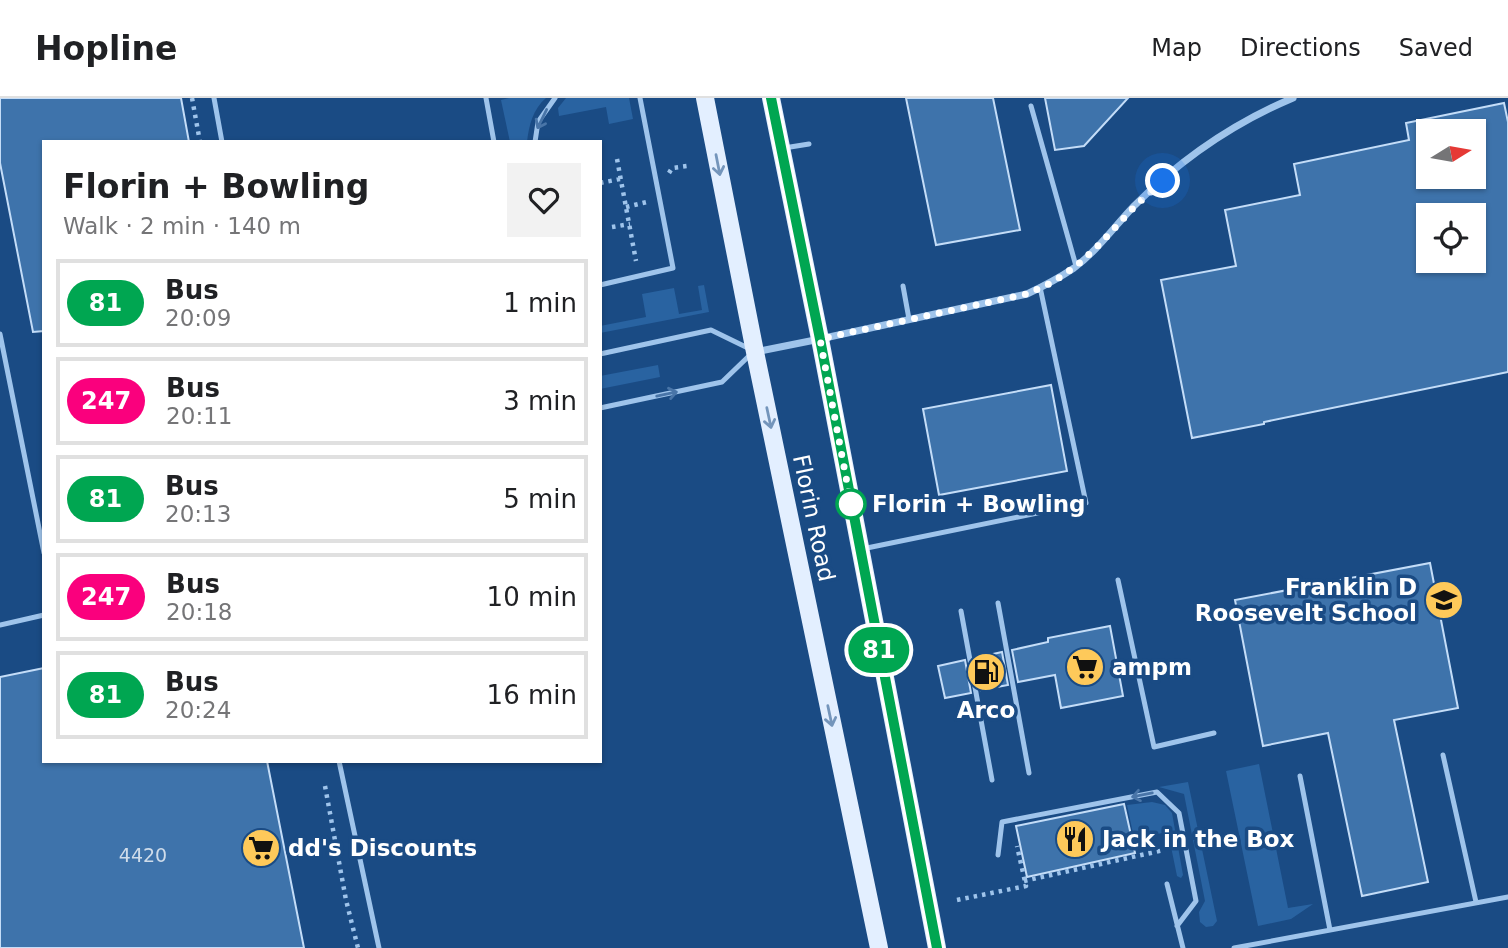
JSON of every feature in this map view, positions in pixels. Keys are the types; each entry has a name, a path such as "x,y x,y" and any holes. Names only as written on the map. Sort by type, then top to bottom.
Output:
{"main road":[{"name":"Florin Road","path":"705,98 879,948"},
{"name":"Florin Road","path":"771,98 937,948"}],"street":[{"path":"755,352 1027,294 1053,282 1096,248 1135,206 1177,168 1223,135 1293,98"}],"lane":[{"path":"214,98 222,140"},
{"path":"486,98 495,140"},
{"path":"535,140 538,122 555,98"},
{"path":"602,285 673,268 640,98"},
{"path":"1031,106 1076,266"},
{"path":"781,149 809,144"},
{"path":"903,286 909,319"},
{"path":"860,549 1086,503 1041,287"},
{"path":"602,354 711,330 755,352 722,382 602,408"},
{"path":"0,334 42,543"},
{"path":"1118,580 1154,747 1214,733"},
{"path":"998,603 1029,773"},
{"path":"961,611 992,780"},
{"path":"0,625 42,615"},
{"path":"1443,755 1476,902"},
{"path":"339,763 379,948"},
{"path":"1300,776 1330,930"},
{"path":"998,855 1002,822 1157,792 1179,813 1196,901 1177,926"},
{"path":"1167,884 1183,948"},
{"path":"1234,948 1508,897"},
{"path":"1290,938 1292,948"}],"path":[{"path":"192,98 200,140"},
{"path":"617,159 636,261 624,263"},
{"path":"602,182 620,178"},
{"path":"612,228 630,224"},
{"path":"323,774 346,900 358,948"},
{"path":"957,900 1026,886 1016,844"},
{"path":"1024,881 1164,850"}],"shaded area":[{"path":"546,98 532,118 527,140 510,140 501,100"},
{"path":"566,98 629,98 633,119 609,124 606,107 559,116 558,108"},
{"path":"704,285 709,312 602,333 602,326 646,317 642,294 674,288 679,314 702,310 698,286"},
{"path":"658,365 660,377 602,389 602,376"},
{"path":"1259,764 1288,908 1313,904 1291,919 1258,926 1226,771"},
{"path":"1188,782 1217,921 1213,926 1206,927 1200,922 1199,912 1205,901 1184,794 1159,787"},
{"path":"1152,802 1165,805 1172,813 1183,875 1181,878 1177,876 1168,832 1146,836 1149,851 1134,838 1127,805"}],"building":[{"path":"0,98 181,98 189,140 42,140 42,331 33,332 0,163"},
{"path":"906,98 993,98 1020,230 936,245"},
{"path":"1045,98 1128,98 1084,146 1055,150"},
{"path":"1504,103 1508,122 1508,372 1192,438 1161,280 1236,266 1225,210 1300,195 1294,164 1409,140 1406,123 1416,121 1416,189 1486,189 1486,119 1426,119"},
{"path":"1051,385 1067,471 939,495 923,409"},
{"path":"1430,563 1458,708 1394,720 1428,882 1362,896 1328,733 1263,746 1235,600"},
{"name":"ampm","path":"1110,626 1123,696 1061,708 1055,675 1018,682 1012,650 1048,642 1048,638"},
{"path":"1002,652 1008,685 981,690 975,658"},
{"path":"965,660 971,693 945,698 938,666"},
{"path":"42,668 42,763 267,763 304,948 0,948 0,677"},
{"name":"Jack in the Box","path":"1124,804 1135,853 1027,877 1016,826"}],"bus line":[{"name":"81","path":"771,98 937,948"}],"place":[{"name":"Florin + Bowling","path":"851,504"},
{"name":"Franklin D Roosevelt School","path":"1444,600"},
{"name":"ampm","path":"1085,667"},
{"name":"Arco","path":"986,672"},
{"name":"Jack in the Box","path":"1075,839"},
{"name":"dd's Discounts","path":"261,848"}],"route":[{"path":"851,504 820,339 1027,294 1053,282 1076,266 1163,181"}]}
